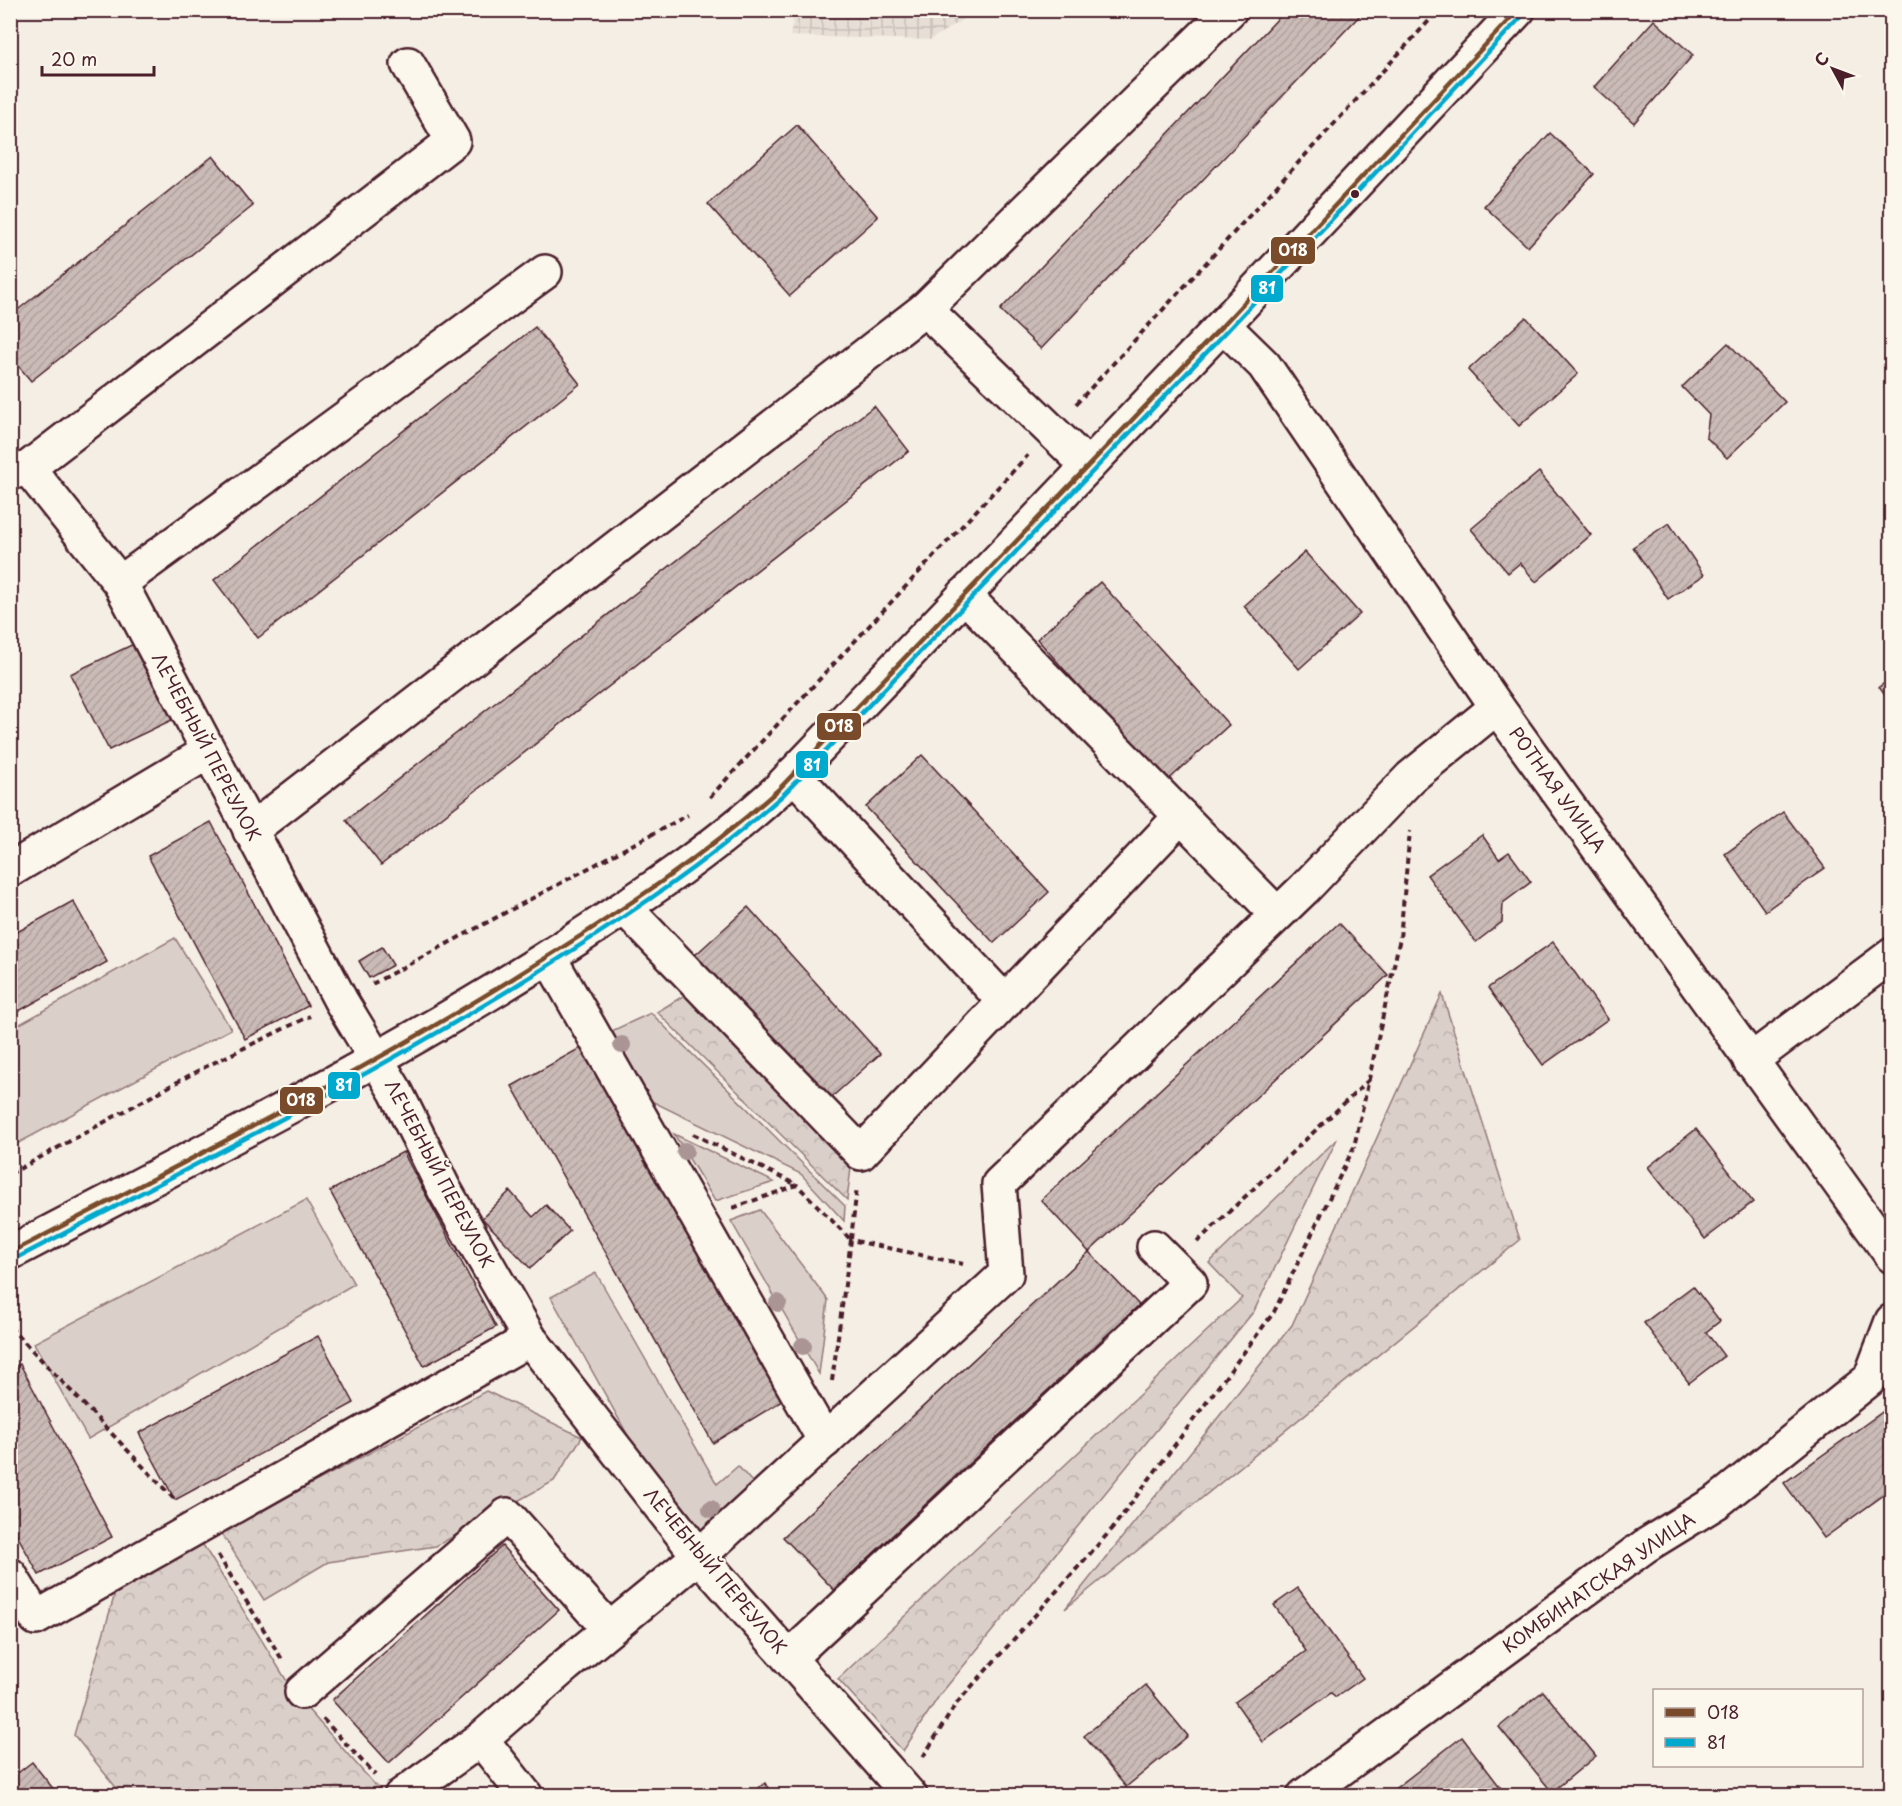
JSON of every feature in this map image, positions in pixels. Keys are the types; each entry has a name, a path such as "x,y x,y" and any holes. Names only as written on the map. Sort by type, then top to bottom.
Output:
{"street":[{"path":"250,831 925,309 1230,10"},
{"path":"10,1253 376,1060 549,957 625,908 742,824 793,774 1224,325 1518,10"},
{"path":"19,471 453,141 408,64"},
{"path":"120,583 545,272"},
{"path":"925,309 1088,466"},
{"name":"РОТНАЯ УЛИЦА","path":"1224,325 1264,365 1497,707 1892,1256"},
{"name":"ЛЕЧЕБНЫЙ ПЕРЕУЛОК","path":"19,471 120,583 341,1001 396,1092 444,1189 530,1339 699,1556 906,1792"},
{"path":"964,595 1277,914"},
{"path":"401,1796 481,1739 609,1629 699,1556 1006,1274 999,1184 1277,914 1411,777 1497,707"},
{"path":"10,870 208,752"},
{"path":"793,774 1005,1002"},
{"path":"625,908 861,1153 1181,816"},
{"path":"1750,1061 1892,955"},
{"path":"549,957 825,1441"},
{"path":"789,1658 1190,1283 1163,1256"},
{"name":"КОМБИНАТСКАЯ УЛИЦА","path":"1304,1796 1645,1546 1718,1501 1870,1379 1892,1322"},
{"path":"10,1575 36,1618 530,1339"},
{"path":"302,1692 507,1515 609,1629"},
{"path":"481,1739 526,1796"}],"path":[{"path":"708,800 1439,10"},
{"path":"906,1792 956,1704 1112,1529 1274,1312 1354,1148 1400,938 1410,834 1411,777"},
{"path":"10,1174 201,1069 341,1001 690,814"},
{"path":"1163,1256 1371,1078"},
{"path":"684,1130 797,1185 851,1240 1006,1274"},
{"path":"832,1382 861,1153"},
{"path":"699,1220 797,1185"},
{"path":"10,1327 200,1526"}],"shaded area":[{"path":"795,10 976,11 930,40 790,36"}],"green space":[{"path":"175,938 231,1029 11,1147 11,1029"},
{"path":"693,990 853,1151 847,1200 657,1012"},
{"path":"1442,994 1520,1240 1065,1609 1292,1325"},
{"path":"651,1013 845,1206 844,1221 801,1174 639,1095 605,1034"},
{"path":"674,1134 774,1182 715,1201"},
{"path":"1337,1139 1254,1311 939,1696 903,1751 838,1679 1242,1298 1209,1263"},
{"path":"306,1200 354,1284 88,1439 34,1343"},
{"path":"760,1210 828,1300 819,1374 731,1221"},
{"path":"596,1273 717,1484 738,1466 759,1490 706,1539 640,1457 551,1297"},
{"path":"486,1391 582,1437 554,1481 436,1546 328,1562 264,1600 221,1532"},
{"path":"200,1540 296,1696 384,1795 122,1795 74,1735 116,1590"}],"building":[{"path":"1286,10 1365,10 1041,349 1000,310"},
{"path":"1654,20 1693,55 1634,123 1594,87"},
{"path":"797,125 878,217 790,296 708,204"},
{"path":"1550,133 1594,174 1528,247 1484,206"},
{"path":"213,156 253,206 31,381 10,356 10,316"},
{"path":"1526,317 1578,374 1519,426 1468,370"},
{"path":"535,327 580,384 258,638 214,580"},
{"path":"1728,343 1785,402 1727,458 1706,437 1709,415 1682,387"},
{"path":"874,406 909,451 381,865 346,820"},
{"path":"1539,472 1591,535 1536,582 1520,563 1508,573 1471,529"},
{"path":"1669,523 1704,575 1668,599 1633,547"},
{"path":"1305,552 1360,614 1299,669 1244,606"},
{"path":"1100,582 1229,725 1165,783 1037,639"},
{"path":"138,642 176,718 109,750 70,674"},
{"path":"1892,678 1892,705 1879,687"},
{"path":"922,755 1049,892 994,943 866,807"},
{"path":"1783,812 1825,868 1765,911 1725,854"},
{"path":"211,822 308,1006 245,1039 148,856"},
{"path":"1482,835 1499,859 1509,852 1531,882 1503,903 1502,922 1476,942 1427,875"},
{"path":"73,901 107,962 10,1016 10,936"},
{"path":"748,907 880,1054 824,1104 693,957"},
{"path":"1339,923 1388,975 1089,1252 1041,1200"},
{"path":"1553,942 1608,1019 1543,1065 1488,988"},
{"path":"382,947 393,965 369,978 359,961"},
{"path":"593,1041 790,1396 713,1443 512,1086"},
{"path":"1696,1129 1753,1202 1705,1239 1648,1167"},
{"path":"403,1152 496,1327 424,1366 330,1191"},
{"path":"510,1191 533,1217 546,1205 570,1231 530,1268 482,1218"},
{"path":"1089,1252 1139,1305 834,1590 783,1537"},
{"path":"1693,1286 1720,1321 1706,1332 1724,1356 1689,1383 1644,1323"},
{"path":"318,1336 354,1403 175,1500 139,1433"},
{"path":"20,1364 112,1537 39,1575 10,1522 10,1369"},
{"path":"1892,1405 1892,1489 1824,1538 1784,1483"},
{"path":"502,1546 559,1610 389,1763 332,1700"},
{"path":"1298,1588 1363,1678 1336,1697 1331,1693 1263,1742 1235,1702 1306,1651 1274,1605"},
{"path":"1146,1685 1188,1736 1126,1787 1084,1736"},
{"path":"1543,1691 1596,1756 1552,1792 1499,1727"},
{"path":"1462,1737 1507,1796 1395,1796 1392,1791"},
{"path":"32,1762 59,1796 10,1796 10,1779"},
{"path":"1892,1781 1892,1796 1870,1796"},
{"path":"765,1783 774,1796 747,1796"}],"transit line":[{"name":"018","path":"10,1253 276,1114 408,1041 568,944 630,903 692,860 751,814 779,789 1223,325 1518,10"},
{"name":"81","path":"13,1260 410,1049 570,952 634,910 726,843 784,794 1228,330 1523,15"}]}
